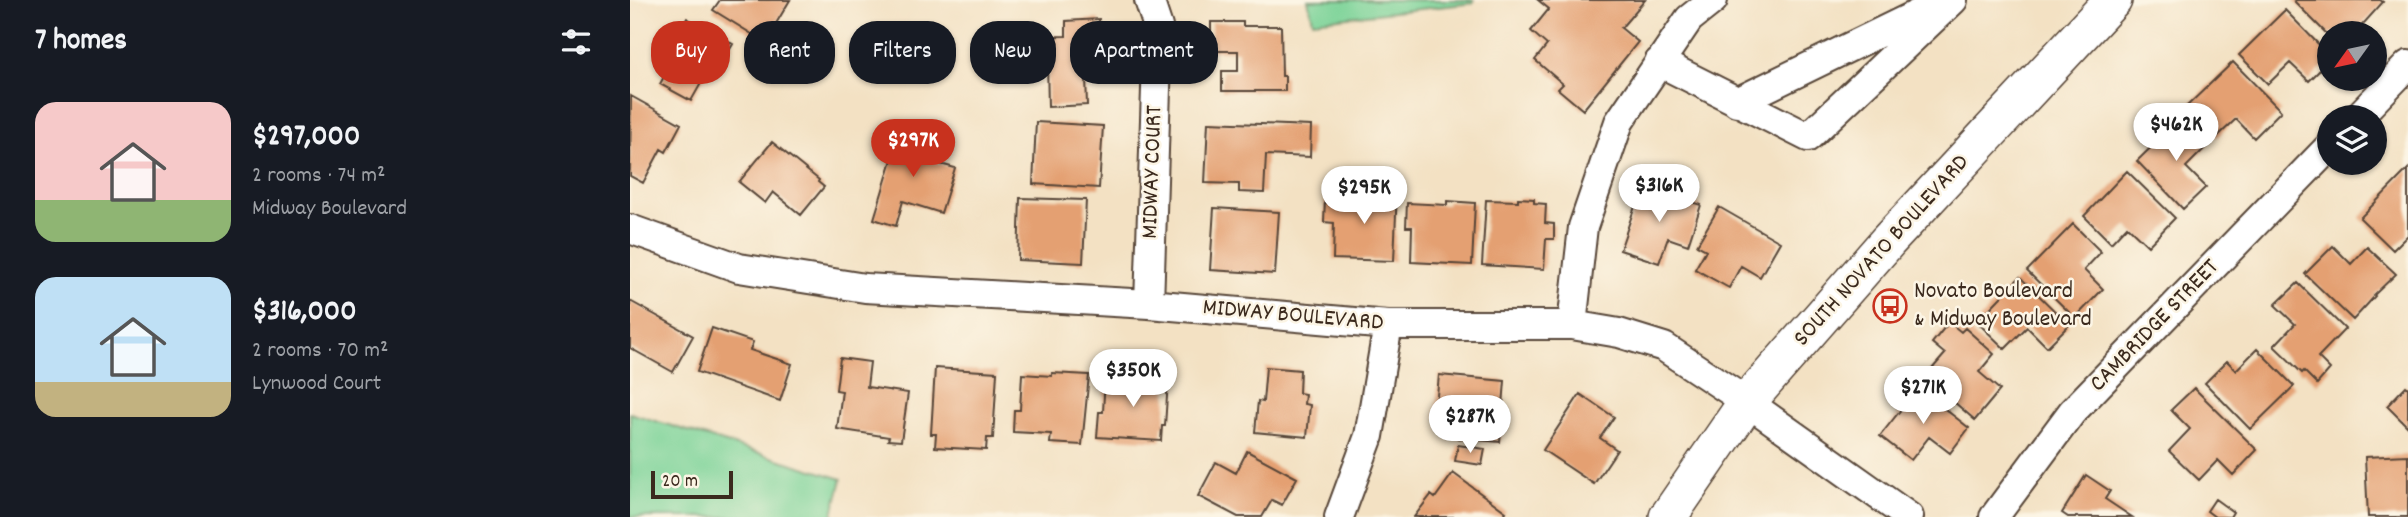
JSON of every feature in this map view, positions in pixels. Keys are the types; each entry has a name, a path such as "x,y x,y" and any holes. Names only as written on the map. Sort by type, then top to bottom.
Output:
{"main road":[{"name":"SOUTH NOVATO BOULEVARD","path":"1668,517 1747,402 1888,241 2113,0"}],"street":[{"name":"MIDWAY COURT","path":"1149,0 1158,27 1149,303"},
{"path":"1572,325 1583,227 1619,122 1689,19 1713,0"},
{"path":"1738,102 1946,0"},
{"path":"1659,62 1808,137 1953,0"},
{"path":"2370,105 2408,65"},
{"name":"CAMBRIDGE STREET","path":"1994,517 2072,412 2317,159"},
{"name":"MIDWAY BOULEVARD","path":"630,229 739,268 865,288 1149,303 1388,325 1572,325 1619,333 1664,347 1747,402 1909,517"},
{"path":"1339,517 1369,436 1388,325"}],"green space":[{"path":"1308,0 1474,0 1473,3 1313,21"},
{"path":"630,413 842,479 832,517 630,517"}],"building":[{"path":"720,0 790,0 778,21 744,21 744,29 713,10"},
{"path":"1538,0 1645,0 1621,28 1638,42 1583,110 1558,89 1563,84 1535,60 1547,45 1531,31 1549,9"},
{"path":"2294,1 2383,2 2366,21 2317,21 2317,24"},
{"path":"2285,10 2317,43 2317,73 2309,81 2290,63 2268,84 2239,55"},
{"path":"1099,19 1070,21 1070,84 1086,84 1087,105 1048,107 1047,84 1056,84 1056,36 1066,36 1066,21"},
{"path":"1218,22 1243,22 1243,26 1281,26 1285,91 1222,91 1222,71 1238,71 1238,51 1218,51"},
{"path":"2233,62 2281,111 2254,138 2236,119 2217,137 2187,106"},
{"path":"660,84 701,84 691,101"},
{"path":"631,96 681,124 666,152 661,149 643,183 630,176"},
{"path":"2181,118 2208,145 2186,167 2206,187 2183,209 2137,161"},
{"path":"1036,122 1103,126 1099,188 1033,184"},
{"path":"1208,122 1311,126 1310,157 1266,155 1264,193 1239,192 1239,184 1205,183"},
{"path":"901,130 935,140 929,161 955,168 941,213 903,201 896,226 874,219"},
{"path":"772,142 824,187 801,215 773,192 765,203 739,182"},
{"path":"2408,169 2408,235 2393,250 2360,218"},
{"path":"2127,171 2175,218 2148,246 2127,226 2111,243 2084,216"},
{"path":"1642,186 1701,205 1688,245 1668,238 1659,263 1620,250"},
{"path":"1367,188 1397,189 1394,261 1333,259 1334,223 1324,222 1325,200 1367,201"},
{"path":"1020,198 1086,200 1083,263 1018,260"},
{"path":"1518,198 1534,199 1534,203 1546,204 1545,223 1554,224 1554,239 1546,239 1544,269 1482,265 1486,200 1518,201"},
{"path":"1447,201 1475,203 1472,265 1411,262 1412,227 1406,227 1407,203 1447,205"},
{"path":"1719,207 1780,242 1760,277 1741,266 1729,288 1695,269 1706,250 1697,245"},
{"path":"1214,208 1279,212 1275,274 1210,270"},
{"path":"2073,224 2101,252 2084,270 2103,289 2075,318 2027,271"},
{"path":"2333,246 2351,264 2367,247 2396,274 2353,320 2305,274"},
{"path":"2020,277 2069,325 2047,347 2027,327 2005,349 1977,322"},
{"path":"2298,283 2345,329 2318,357 2330,369 2317,384 2274,346 2295,324 2275,305"},
{"path":"630,301 693,336 673,372 630,348"},
{"path":"1949,322 1961,332 1965,328 1994,354 1979,372 2000,390 1975,420 1925,377 1945,354 1932,343"},
{"path":"712,328 753,342 750,350 792,364 780,401 697,372"},
{"path":"2257,349 2294,386 2250,429 2205,383 2227,361 2236,370"},
{"path":"840,358 870,362 867,387 908,393 901,441 837,429 842,391 836,390"},
{"path":"1266,367 1300,370 1299,393 1305,394 1304,404 1310,405 1307,437 1255,432 1258,401 1263,402"},
{"path":"935,368 997,372 993,438 987,438 986,450 935,447 936,434 931,434"},
{"path":"1052,373 1089,375 1082,445 1050,443 1051,434 1013,432 1014,410 1020,410 1022,374 1052,376"},
{"path":"1439,375 1505,381 1500,442 1458,438 1460,418 1435,416"},
{"path":"1105,377 1168,381 1165,426 1162,426 1161,441 1097,437 1099,412 1103,412"},
{"path":"2406,386 2408,388 2408,427 2387,406"},
{"path":"1918,388 1969,428 1950,453 1929,437 1911,460 1880,436"},
{"path":"2194,388 2257,450 2233,475 2218,460 2199,480 2169,451 2190,429 2171,410"},
{"path":"1580,394 1614,417 1600,438 1617,450 1594,484 1543,450"},
{"path":"1458,445 1485,449 1482,465 1455,461"},
{"path":"1247,451 1297,478 1282,505 1272,500 1262,517 1238,517 1198,496 1216,462 1236,473"},
{"path":"2408,455 2408,517 2368,517 2365,457"},
{"path":"1453,473 1506,512 1502,517 1414,517 1431,495 1435,498"},
{"path":"2086,475 2110,491 2105,499 2132,517 2068,517 2062,513"},
{"path":"2215,499 2233,512 2230,517 2215,517 2207,511"}],"place":[{"name":"Novato Boulevard & Midway Boulevard","path":"1890,306"}]}
